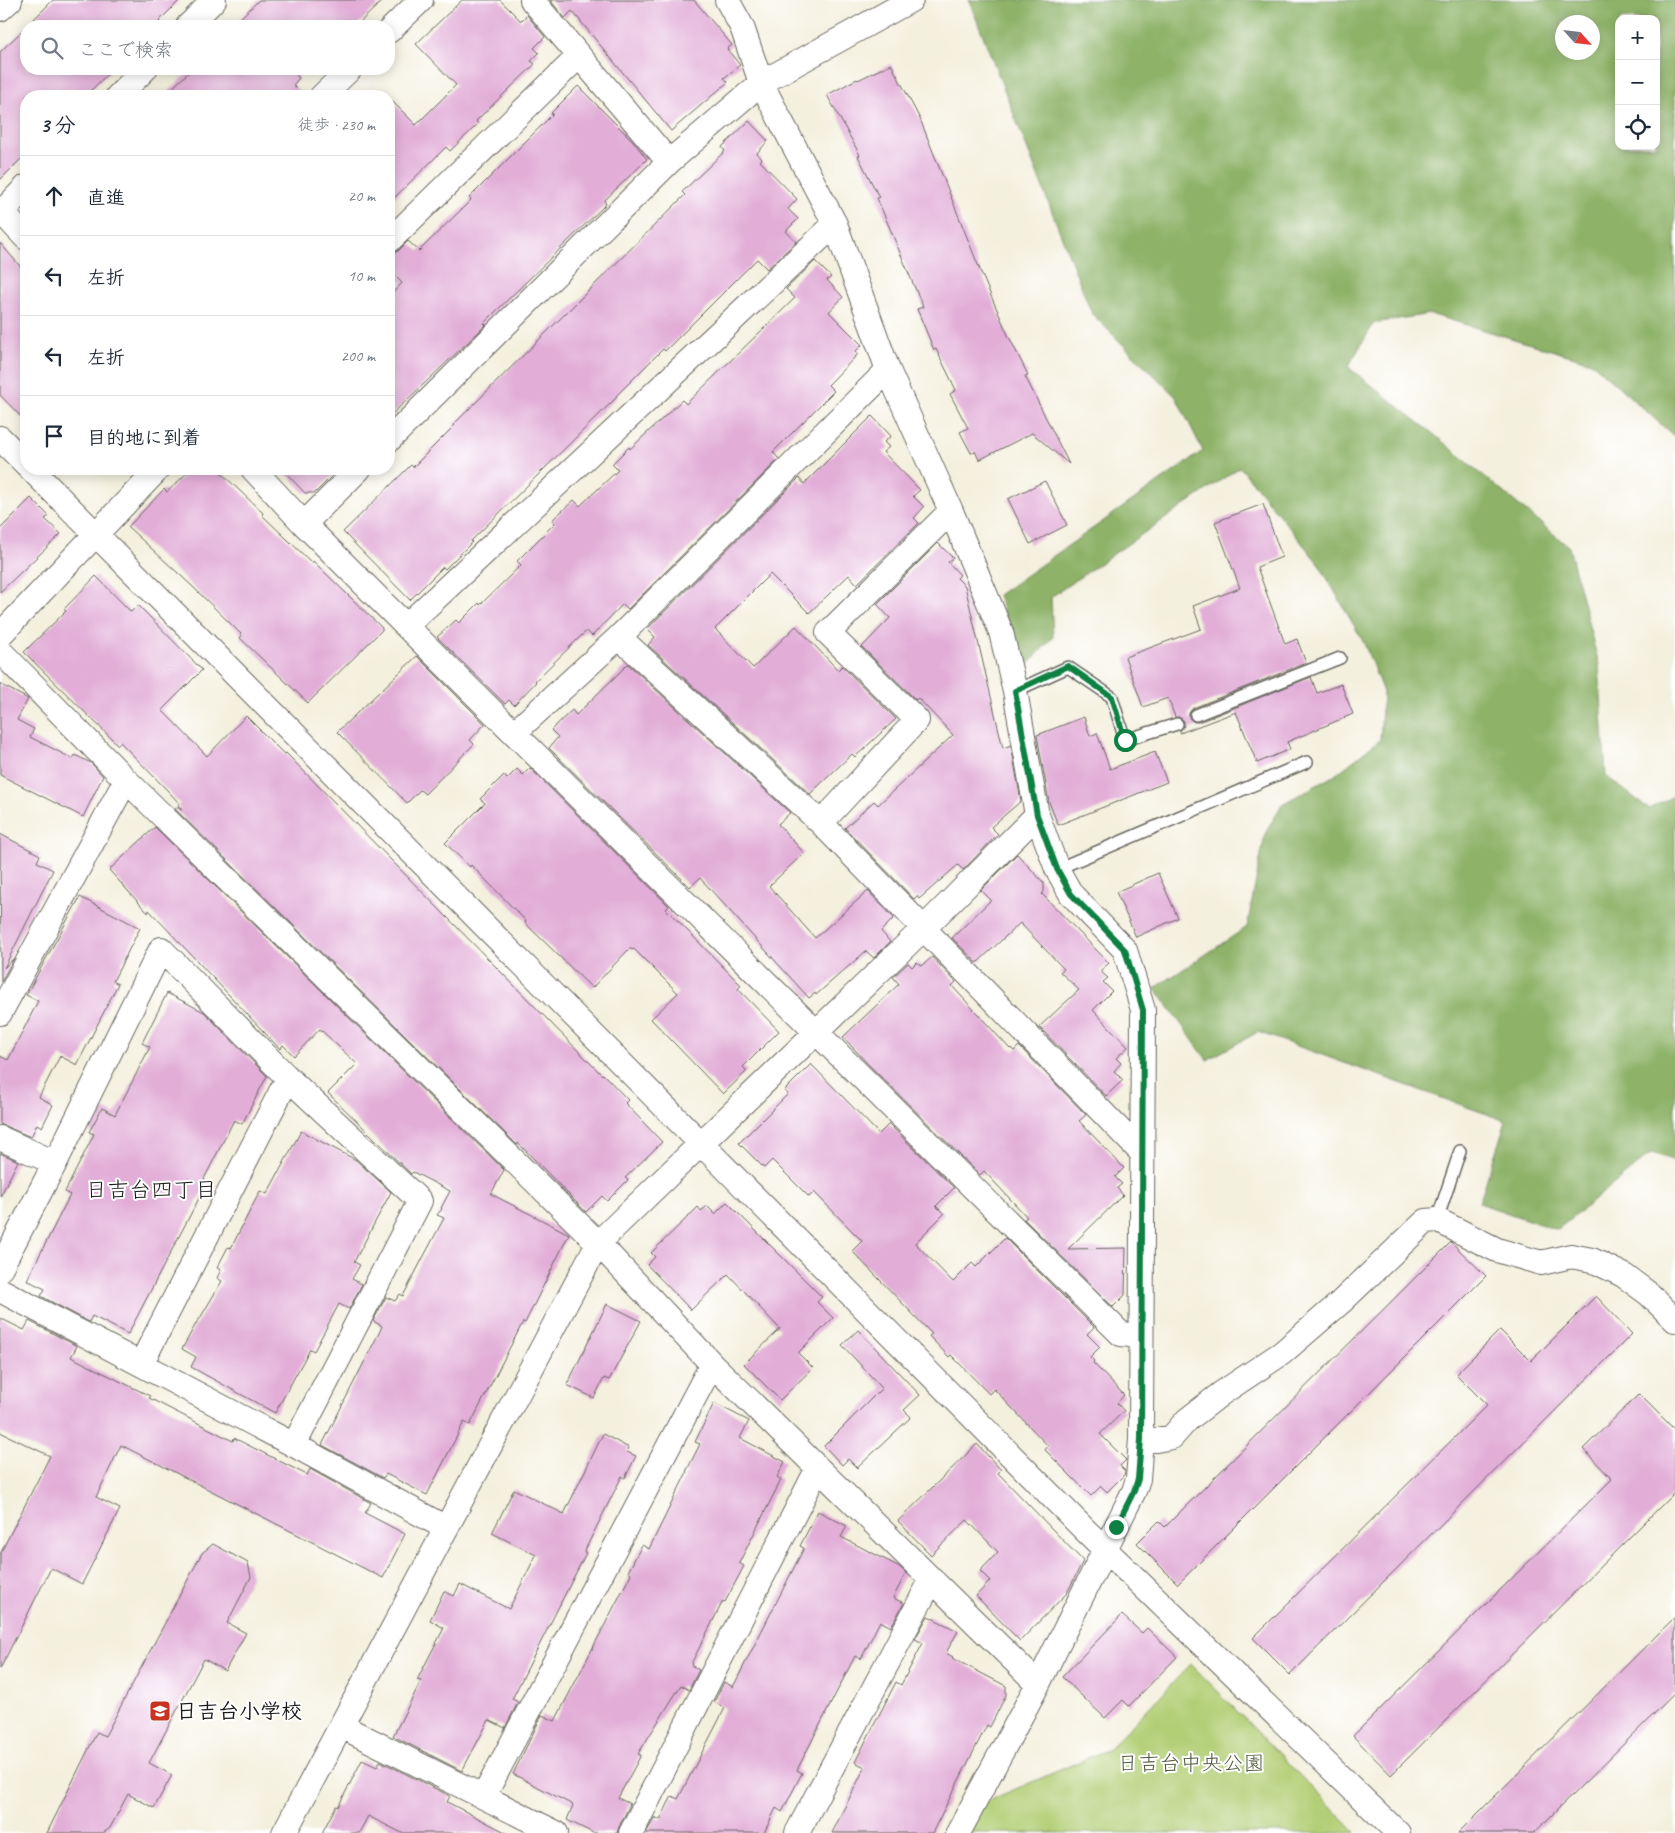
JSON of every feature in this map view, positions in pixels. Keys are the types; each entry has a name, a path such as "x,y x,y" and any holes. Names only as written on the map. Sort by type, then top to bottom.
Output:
{"street":[{"path":"0,9 10,0"},
{"path":"194,20 214,0"},
{"path":"395,25 421,0"},
{"path":"532,0 669,162"},
{"path":"727,0 742,27 761,83 834,224 888,370 951,511 1001,632 1015,691 1037,815 1057,869 1071,894 1125,950 1143,1010 1141,1439 1138,1479 1106,1550 1038,1684 958,1833"},
{"path":"395,434 669,162 761,83 911,0"},
{"path":"395,235 579,56"},
{"path":"124,90 139,75"},
{"path":"328,90 344,75"},
{"path":"20,193 1,211 20,232"},
{"path":"406,626 834,224"},
{"path":"515,732 619,637 888,370"},
{"path":"0,438 20,458"},
{"path":"37,475 1106,1550 1398,1833"},
{"path":"0,635 152,475"},
{"path":"259,475 304,524 406,626 1121,1334 1141,1336"},
{"path":"304,524 353,475"},
{"path":"822,823 917,720 828,634 951,511"},
{"path":"619,637 822,823 1141,1152"},
{"path":"0,651 126,780 598,1242 712,1364 1038,1684"},
{"path":"0,1012 126,780"},
{"path":"284,1833 598,1242 923,929 1037,815"},
{"path":"0,1269 161,949 288,1078 420,1201 294,1445"},
{"path":"141,1364 288,1078"},
{"path":"0,1138 54,1164"},
{"path":"1141,1439 1156,1440 1172,1437 1187,1420 1222,1393 1282,1353 1341,1302 1426,1221 1438,1220 1497,1250 1541,1263 1571,1256 1592,1260 1623,1275 1649,1294 1675,1320"},
{"path":"0,1290 294,1445 446,1528"},
{"path":"484,1796 712,1364"},
{"path":"631,1833 818,1468"},
{"path":"797,1833 932,1579"},
{"path":"341,1726 556,1833"}],"lane":[{"path":"1196,715 1340,658"},
{"path":"1015,691 1068,666 1112,697 1125,740 1177,724"},
{"path":"1057,869 1308,762"},
{"path":"1438,1220 1460,1151"}],"green space":[{"path":"969,0 1675,0 1675,437 1591,362 1430,314 1374,323 1348,367 1431,432 1569,547 1599,665 1606,776 1649,809 1675,795 1675,1161 1652,1153 1557,1230 1479,1203 1506,1121 1258,1032 1207,1060 1155,988 1247,927 1265,834 1282,804 1335,775 1380,740 1383,692 1364,643 1319,564 1240,467 1051,597 1053,637 1023,670 998,595 1203,451 1176,397 1092,314"},
{"name":"日吉台中央公園","path":"1191,1664 1356,1833 967,1833 983,1803 1109,1749"}],"building":[{"path":"53,0 180,0 160,20 33,20"},
{"path":"259,0 383,0 362,20 238,20"},
{"path":"462,0 500,0 521,21 527,15 545,37 534,48 539,53 531,61 535,64 476,121 478,124 450,151 446,147 395,197 395,104 416,125 456,85 416,44"},
{"path":"550,0 694,0 732,45 727,49 740,65 724,78 728,82 671,131 572,11 565,18"},
{"path":"20,33 20,75 107,75 91,90 20,90 20,160 0,180 0,52"},
{"path":"891,64 920,119 982,275 1028,375 1025,376 1069,464 1032,433 979,460 975,451 971,453 960,432 968,428 950,394 956,390 936,349 934,350 917,309 923,307 877,198 879,197 858,156 860,155 827,95"},
{"path":"186,75 297,75 299,78 293,85 298,90 170,90"},
{"path":"578,86 633,141 647,159 604,201 606,204 484,323 486,325 395,411 395,291 402,283 395,276 395,252 408,241 419,251 471,200 469,198 553,114 551,113"},
{"path":"749,121 768,141 757,153 762,159 760,161 797,199 788,209 798,219 786,231 796,242 767,269 757,259 665,351 663,349 445,569 443,567 410,600 343,532 411,465 413,467 685,195 682,192 725,151 722,147"},
{"path":"0,243 20,266 20,416 0,395"},
{"path":"815,261 831,277 827,280 843,297 829,312 862,345 855,352 858,354 828,385 834,391 773,452 779,459 628,609 623,604 592,636 587,631 535,681 514,705 509,700 505,704 437,637 456,620 459,623 479,603 480,605 521,565 517,561 555,523 552,520 574,500 580,506 618,470 612,464 629,447 630,449 682,400 686,404 795,298 786,289"},
{"path":"872,416 891,436 884,442 889,447 883,452 920,490 913,496 924,507 914,518 919,523 857,584 849,575 809,613 770,574 715,629 753,668 796,626 838,670 842,666 896,719 855,757 852,754 810,794 648,645 655,637 647,629 799,478 804,484"},
{"path":"185,475 223,475 263,513 262,515 312,563 313,561 382,630 308,703 240,638 242,635 191,585 128,527 164,489 167,492"},
{"path":"288,475 333,475 315,493 305,493"},
{"path":"1045,481 1067,525 1030,544 1008,499"},
{"path":"31,498 49,516 45,519 61,534 0,592 0,529"},
{"path":"1263,504 1282,557 1257,567 1285,644 1297,639 1306,663 1193,708 1189,713 1189,718 1194,722 1199,722 1311,677 1317,693 1341,684 1353,714 1287,742 1290,749 1257,763 1236,712 1180,733 1184,726 1184,721 1179,717 1175,717 1168,698 1143,707 1125,657 1201,629 1193,606 1240,588 1215,522"},
{"path":"938,543 953,558 948,562 960,575 957,578 965,586 1003,748 1011,745 1021,801 991,827 998,834 963,870 958,865 919,899 917,896 914,899 845,828 874,801 878,805 953,735 918,698 916,700 862,647 890,618 877,604"},
{"path":"96,576 131,612 138,605 202,670 162,710 207,756 246,716 284,754 286,753 628,1100 625,1103 662,1142 625,1178 628,1180 607,1201 602,1196 586,1212 518,1143 517,1145 175,809 176,807 182,810 178,806 180,804 169,792 120,742 118,745 24,652 66,611 64,609"},
{"path":"417,656 485,724 470,740 474,744 425,794 420,790 407,803 337,732"},
{"path":"628,664 790,813 778,824 804,853 769,886 815,938 868,891 894,918 881,931 890,942 874,958 866,951 816,995 815,993 809,998 700,878 690,887 549,748 558,737 551,730 572,710 576,715"},
{"path":"0,684 28,699 17,720 34,729 30,737 73,759 75,755 91,763 103,776 83,817 0,775"},
{"path":"1084,717 1090,736 1097,733 1110,769 1155,752 1167,782 1058,825 1049,802 1037,735"},
{"path":"530,768 669,906 666,909 741,985 738,989 779,1031 743,1067 747,1071 723,1094 651,1019 678,993 634,949 630,948 592,988 525,923 526,921 471,865 470,867 445,843 485,803 480,799 504,775 507,779 517,769 523,775"},
{"path":"155,827 504,1170 491,1194 569,1234 525,1323 523,1322 470,1425 464,1422 427,1495 386,1474 383,1478 322,1445 380,1331 382,1326 373,1321 386,1297 395,1301 400,1294 403,1296 444,1218 437,1215 442,1209 450,1191 413,1172 411,1174 328,1093 357,1064 320,1029 294,1056 283,1045 280,1049 149,910 148,913 109,870"},
{"path":"0,834 40,855 37,862 53,870 4,968 14,958 1,982"},
{"path":"1017,854 1044,883 1044,892 1042,894 1109,963 1100,971 1108,978 1103,982 1112,991 1093,1010 1128,1047 1116,1058 1121,1063 1114,1071 1123,1080 1106,1096 1039,1027 1079,990 1060,972 1064,969 1020,923 977,963 952,938 991,900 981,890"},
{"path":"1158,873 1178,918 1136,937 1116,892"},
{"path":"80,897 140,928 113,981 118,984 77,1065 60,1056 39,1097 53,1105 42,1127 37,1124 31,1137 0,1124 0,1056 8,1060 38,1001 26,995"},
{"path":"932,957 956,982 952,986 1010,1049 1014,1051 1019,1046 1086,1115 1079,1121 1124,1168 1115,1177 1122,1184 1117,1188 1123,1195 1068,1249 1126,1248 1125,1295 1113,1307 1024,1219 1027,1217 984,1171 980,1175 843,1037 899,984 893,977 908,963 912,967 917,962 922,966"},
{"path":"167,993 204,1012 267,1076 242,1124 234,1120 204,1179 208,1181 128,1334 92,1316 89,1322 41,1296 45,1289 27,1280 70,1195 65,1192 94,1134 89,1132 102,1108 115,1115 150,1047 142,1043"},
{"path":"811,1064 879,1134 889,1124 954,1188 936,1206 944,1214 915,1243 953,1282 972,1263 976,1267 1005,1238 1094,1327 1087,1334 1100,1347 1090,1357 1094,1361 1093,1363 1124,1395 1117,1403 1124,1411 1100,1434 1126,1460 1120,1466 1125,1471 1124,1475 1107,1492 1101,1486 1091,1496 1045,1450 1048,1446 994,1389 989,1394 951,1355 949,1357 929,1336 932,1334 852,1251 862,1241 814,1192 809,1197 772,1160 764,1168 739,1143 788,1094 784,1091"},
{"path":"301,1131 356,1160 391,1192 354,1262 360,1265 352,1279 362,1284 349,1309 339,1304 314,1351 310,1349 275,1413 191,1367 196,1357 182,1349 222,1281 217,1278 221,1270 217,1268 228,1247 231,1248 260,1191 267,1194"},
{"path":"0,1153 18,1161 0,1197"},
{"path":"727,1202 822,1297 817,1302 833,1318 798,1353 813,1368 780,1400 744,1364 780,1329 728,1274 691,1310 647,1265 655,1257 651,1253 698,1207 701,1211 707,1206 715,1214"},
{"path":"1451,1242 1486,1276 1178,1584 1137,1543 1159,1521 1165,1527"},
{"path":"1596,1296 1632,1334 1290,1675 1253,1638 1487,1405 1456,1374 1500,1330 1531,1361"},
{"path":"607,1304 641,1321 609,1380 604,1378 594,1398 567,1385"},
{"path":"0,1318 24,1330 29,1321 77,1346 71,1357 150,1396 149,1398 233,1441 234,1438 307,1475 310,1469 371,1503 365,1513 405,1534 383,1578 121,1445 96,1497 120,1509 82,1584 51,1568 0,1669 0,1554 50,1456 0,1432"},
{"path":"858,1330 920,1395 904,1410 911,1417 857,1468 848,1459 842,1465 824,1446 882,1388 842,1345"},
{"path":"1639,1394 1675,1430 1675,1492 1391,1775 1353,1736 1612,1479 1583,1449"},
{"path":"714,1403 749,1421 740,1438 785,1462 777,1477 781,1480 739,1563 744,1566 725,1602 723,1601 692,1662 691,1665 699,1670 689,1690 681,1685 638,1754 641,1755 618,1798 630,1804 617,1833 593,1833 567,1820 573,1805 513,1774 542,1715 555,1721 631,1574 628,1572 642,1545 649,1549 700,1444 695,1442"},
{"path":"603,1434 629,1448 627,1452 636,1456 625,1478 622,1476 584,1552 586,1553 512,1699 518,1702 505,1728 489,1720 462,1771 393,1736 421,1681 417,1680 444,1628 430,1620 444,1591 454,1596 460,1584 509,1609 536,1555 492,1533 514,1489 564,1514"},
{"path":"977,1444 1001,1470 998,1473 1083,1561 1067,1593 1020,1641 976,1596 990,1581 980,1571 998,1552 967,1520 931,1555 898,1521"},
{"path":"818,1511 847,1526 841,1537 898,1566 906,1573 893,1598 904,1603 891,1627 880,1621 861,1659 855,1656 797,1770 802,1773 782,1812 776,1808 764,1833 646,1833 655,1817 660,1820 672,1796 678,1799 725,1708 714,1702 724,1682 733,1687 804,1548 800,1546"},
{"path":"213,1544 248,1563 251,1577 227,1623 246,1633 225,1671 204,1659 149,1763 172,1775 154,1808 128,1794 110,1828 103,1833 47,1833 97,1732 105,1736 202,1553"},
{"path":"1122,1615 1142,1633 1147,1628 1177,1657 1129,1706 1123,1700 1105,1718 1062,1677"},
{"path":"928,1616 958,1631 946,1653 1006,1686 1006,1695 990,1727 987,1725 932,1833 832,1833 865,1767 855,1762 896,1682 901,1685 923,1643 915,1639"},
{"path":"1675,1617 1675,1693 1534,1833 1458,1833"},
{"path":"362,1760 377,1767 380,1761 450,1796 447,1802 507,1833 402,1833 368,1816 359,1833 322,1833 336,1806 338,1807"}],"place":[{"name":"日吉台小学校","path":"160,1711"}],"district":[{"name":"日吉台四丁目","path":"151,1189"}],"route":[{"path":"1116,1527 1138,1479 1141,1439 1141,1113 1143,1010 1125,950 1071,894 1057,869 1037,815 1015,691 1068,666 1112,697 1125,740"}]}
